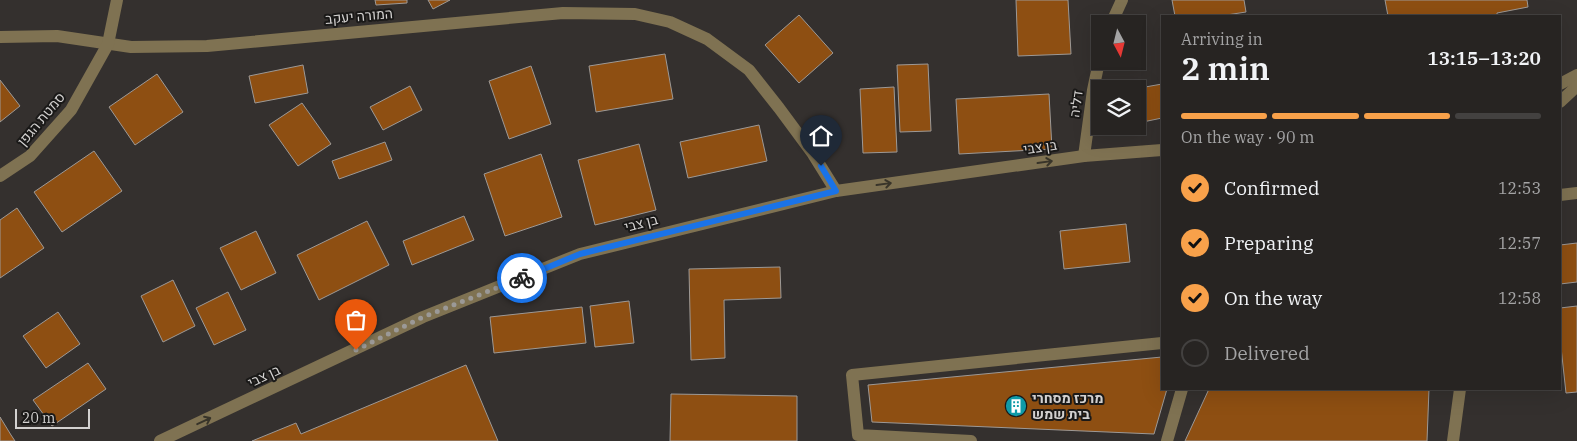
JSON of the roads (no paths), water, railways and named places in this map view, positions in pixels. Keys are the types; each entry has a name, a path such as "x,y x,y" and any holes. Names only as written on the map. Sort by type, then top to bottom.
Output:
{"street":[{"name":"סמטת הגפן","path":"0,176 30,156 72,110 108,44 118,0"},
{"path":"1115,15 1122,0"},
{"name":"המורה יעקב","path":"0,37 57,36 131,47 207,46 562,12 634,14 670,22 707,39 749,70 813,154 836,191"},
{"name":"דליה","path":"1084,156 1097,70"},
{"path":"1561,83 1577,75"},
{"path":"1561,101 1577,86"},
{"name":"בן צבי","path":"160,441 423,317 580,254 836,191 1084,156 1161,150"},
{"path":"1561,195 1577,193"},
{"path":"971,441 858,436 852,375 1161,343"},
{"path":"1167,441 1182,390"},
{"path":"1454,441 1460,390"}],"place":[{"name":"מרכז מסחרי בית שמש","path":"1016,406"}]}
